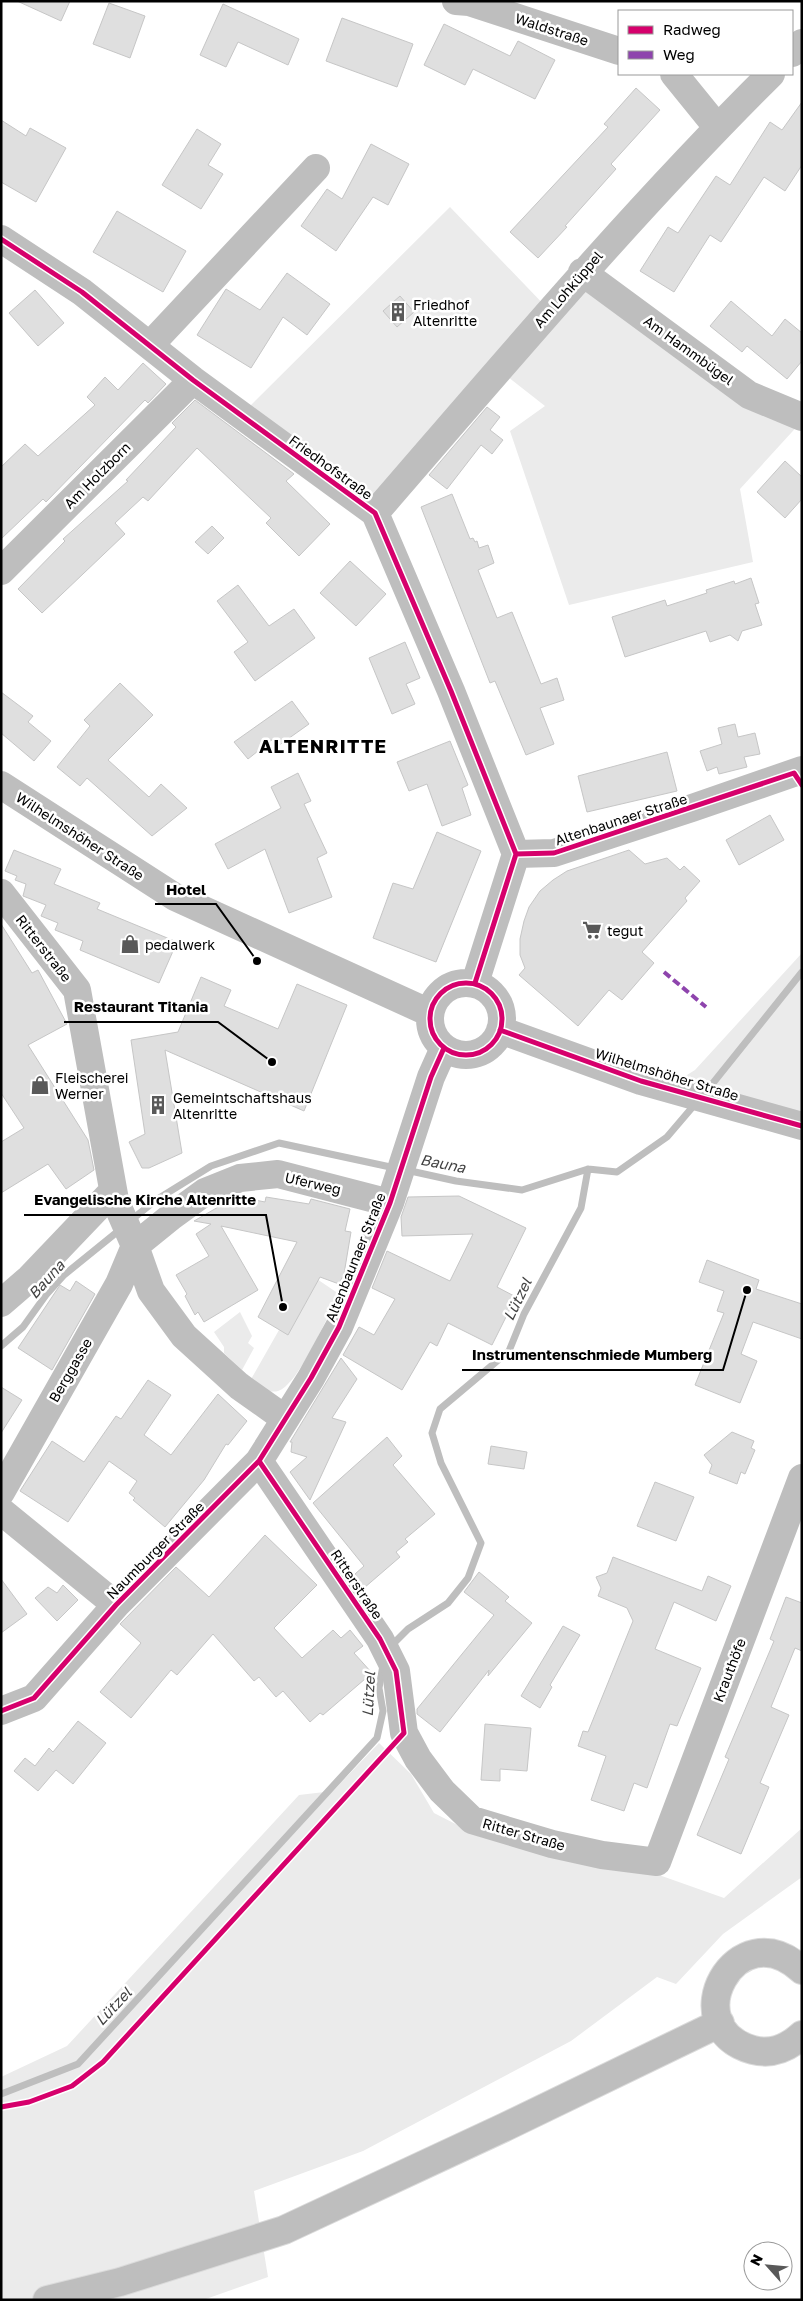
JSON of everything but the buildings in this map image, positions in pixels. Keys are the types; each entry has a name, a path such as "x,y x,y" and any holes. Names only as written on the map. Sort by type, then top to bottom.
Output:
{"street":[{"name":"Waldstraße","path":"465,2 618,51"},
{"path":"793,52 802,43"},
{"path":"675,75 717,127"},
{"name":"Am Lohküppel","path":"375,513 582,272 717,127 770,75"},
{"path":"150,344 316,168"},
{"name":"Friedhofstraße","path":"1,239 82,292 193,380 375,513 451,691 516,854"},
{"name":"Am Hammbügel","path":"582,272 749,395 802,417"},
{"name":"Am Holzborn","path":"1,571 193,380"},
{"name":"Altenbaunaer Straße","path":"516,854 554,853 799,776"},
{"name":"Wilhelmshöher Straße","path":"1,785 175,897 430,1013"},
{"path":"476,982 516,854"},
{"name":"Ritterstraße","path":"1,893 77,990 115,1199 133,1240 151,1291 184,1336 239,1386 284,1418"},
{"path":"476,982 491,991 504,1013 500,1030 492,1046 481,1053 463,1056 444,1048 433,1034 430,1013 438,995 454,984 476,982"},
{"name":"Wilhelmshöher Straße","path":"500,1030 666,1088 802,1126"},
{"name":"Altenbaunaer Straße","path":"259,1461 284,1418 311,1378 339,1327 400,1178 431,1077 444,1048"},
{"name":"Uferweg","path":"133,1240 205,1192 240,1178 278,1174 346,1190 390,1203"},
{"path":"1,1303 115,1199"},
{"name":"Berggasse","path":"1,1492 119,1284 133,1240"},
{"name":"Ritterstraße","path":"259,1461 380,1639 396,1670 404,1733"},
{"name":"Naumburger Straße","path":"1,1711 34,1698 116,1605 259,1461"},
{"name":"Krauthöfe","path":"656,1862 802,1478"},
{"path":"1,1511 116,1605"},
{"name":"Ritter Straße","path":"404,1733 418,1759 442,1791 472,1820 552,1844 656,1862"},
{"path":"799,1960 778,1954 762,1953 746,1956 733,1965 722,1977 716,1992 715,2007 720,2023 729,2037 743,2047 760,2052 777,2051 792,2044 802,2035"},
{"path":"47,2300 120,2282 284,2230 505,2127 720,2023"}],"shaded area":[{"path":"450,207 549,310 582,272 802,421 740,489 753,562 569,605 510,431 545,406 499,370 375,513 241,415"},
{"path":"802,953 802,1126 666,1088 695,1070"},
{"path":"314,1277 339,1294 304,1363 295,1376 286,1386 278,1391 274,1392 263,1389 250,1381 279,1330 288,1334 309,1297"},
{"path":"240,1312 252,1336 248,1343 254,1348 242,1370 224,1353 224,1347 214,1332"},
{"path":"379,1743 411,1774 434,1813 481,1837 659,1875 724,1898 802,1828 802,1877 723,1934 676,1984 657,1977 571,2041 363,2151 254,2191 268,2277 203,2300 1,2300 1,2077 67,2046 299,1795 333,1791"}],"waterway":[{"name":"Bauna","path":"705,1093 802,972"},
{"name":"Bauna","path":"406,1170 456,1181 522,1190 588,1169 617,1172 667,1137 696,1103"},
{"name":"Bauna","path":"130,1221 156,1200 211,1166 279,1143 395,1168"},
{"name":"Lützel","path":"391,1646 408,1629 448,1603 468,1578 481,1543 441,1463 432,1433 440,1409 509,1351 524,1314 581,1208 588,1169"},
{"name":"Bauna","path":"1,1346 23,1327 46,1295 64,1275 122,1228"},
{"name":"Lützel","path":"1,2094 78,2064 377,1738 383,1711 379,1688 383,1665"}],"marked path":[{"path":"664,972 706,1007"}],"cycle path":[{"path":"1,239 82,292 193,380 375,513 451,691 516,854"},
{"path":"516,854 554,853 794,773 802,785"},
{"path":"475,983 516,854"},
{"path":"466,983 480,986 492,993 499,1005 502,1019 499,1033 492,1045 480,1052 466,1055 452,1052 440,1045 433,1033 430,1019 433,1005 440,993 452,986 466,983"},
{"path":"500,1030 641,1081 802,1126"},
{"path":"1,1711 34,1698 116,1605 259,1461 311,1378 339,1327 390,1203 431,1077 444,1048"},
{"path":"1,2107 29,2102 72,2086 103,2062 404,1733 396,1671 380,1639 259,1461"}],"place":[{"name":"Friedhof Altenritte","path":"398,312"},
{"name":"tegut","path":"592,930"},
{"name":"pedalwerk","path":"130,944"},
{"name":"Hotel","path":"257,961"},
{"name":"Restaurant Titania","path":"272,1062"},
{"name":"Fleischerei Werner","path":"40,1085"},
{"name":"Gemeintschaftshaus Altenritte","path":"158,1105"},
{"name":"Instrumentenschmiede Mumberg","path":"747,1290"},
{"name":"Evangelische Kirche Altenritte","path":"283,1307"}],"district":[{"name":"ALTENRITTE","path":"323,745"}]}
